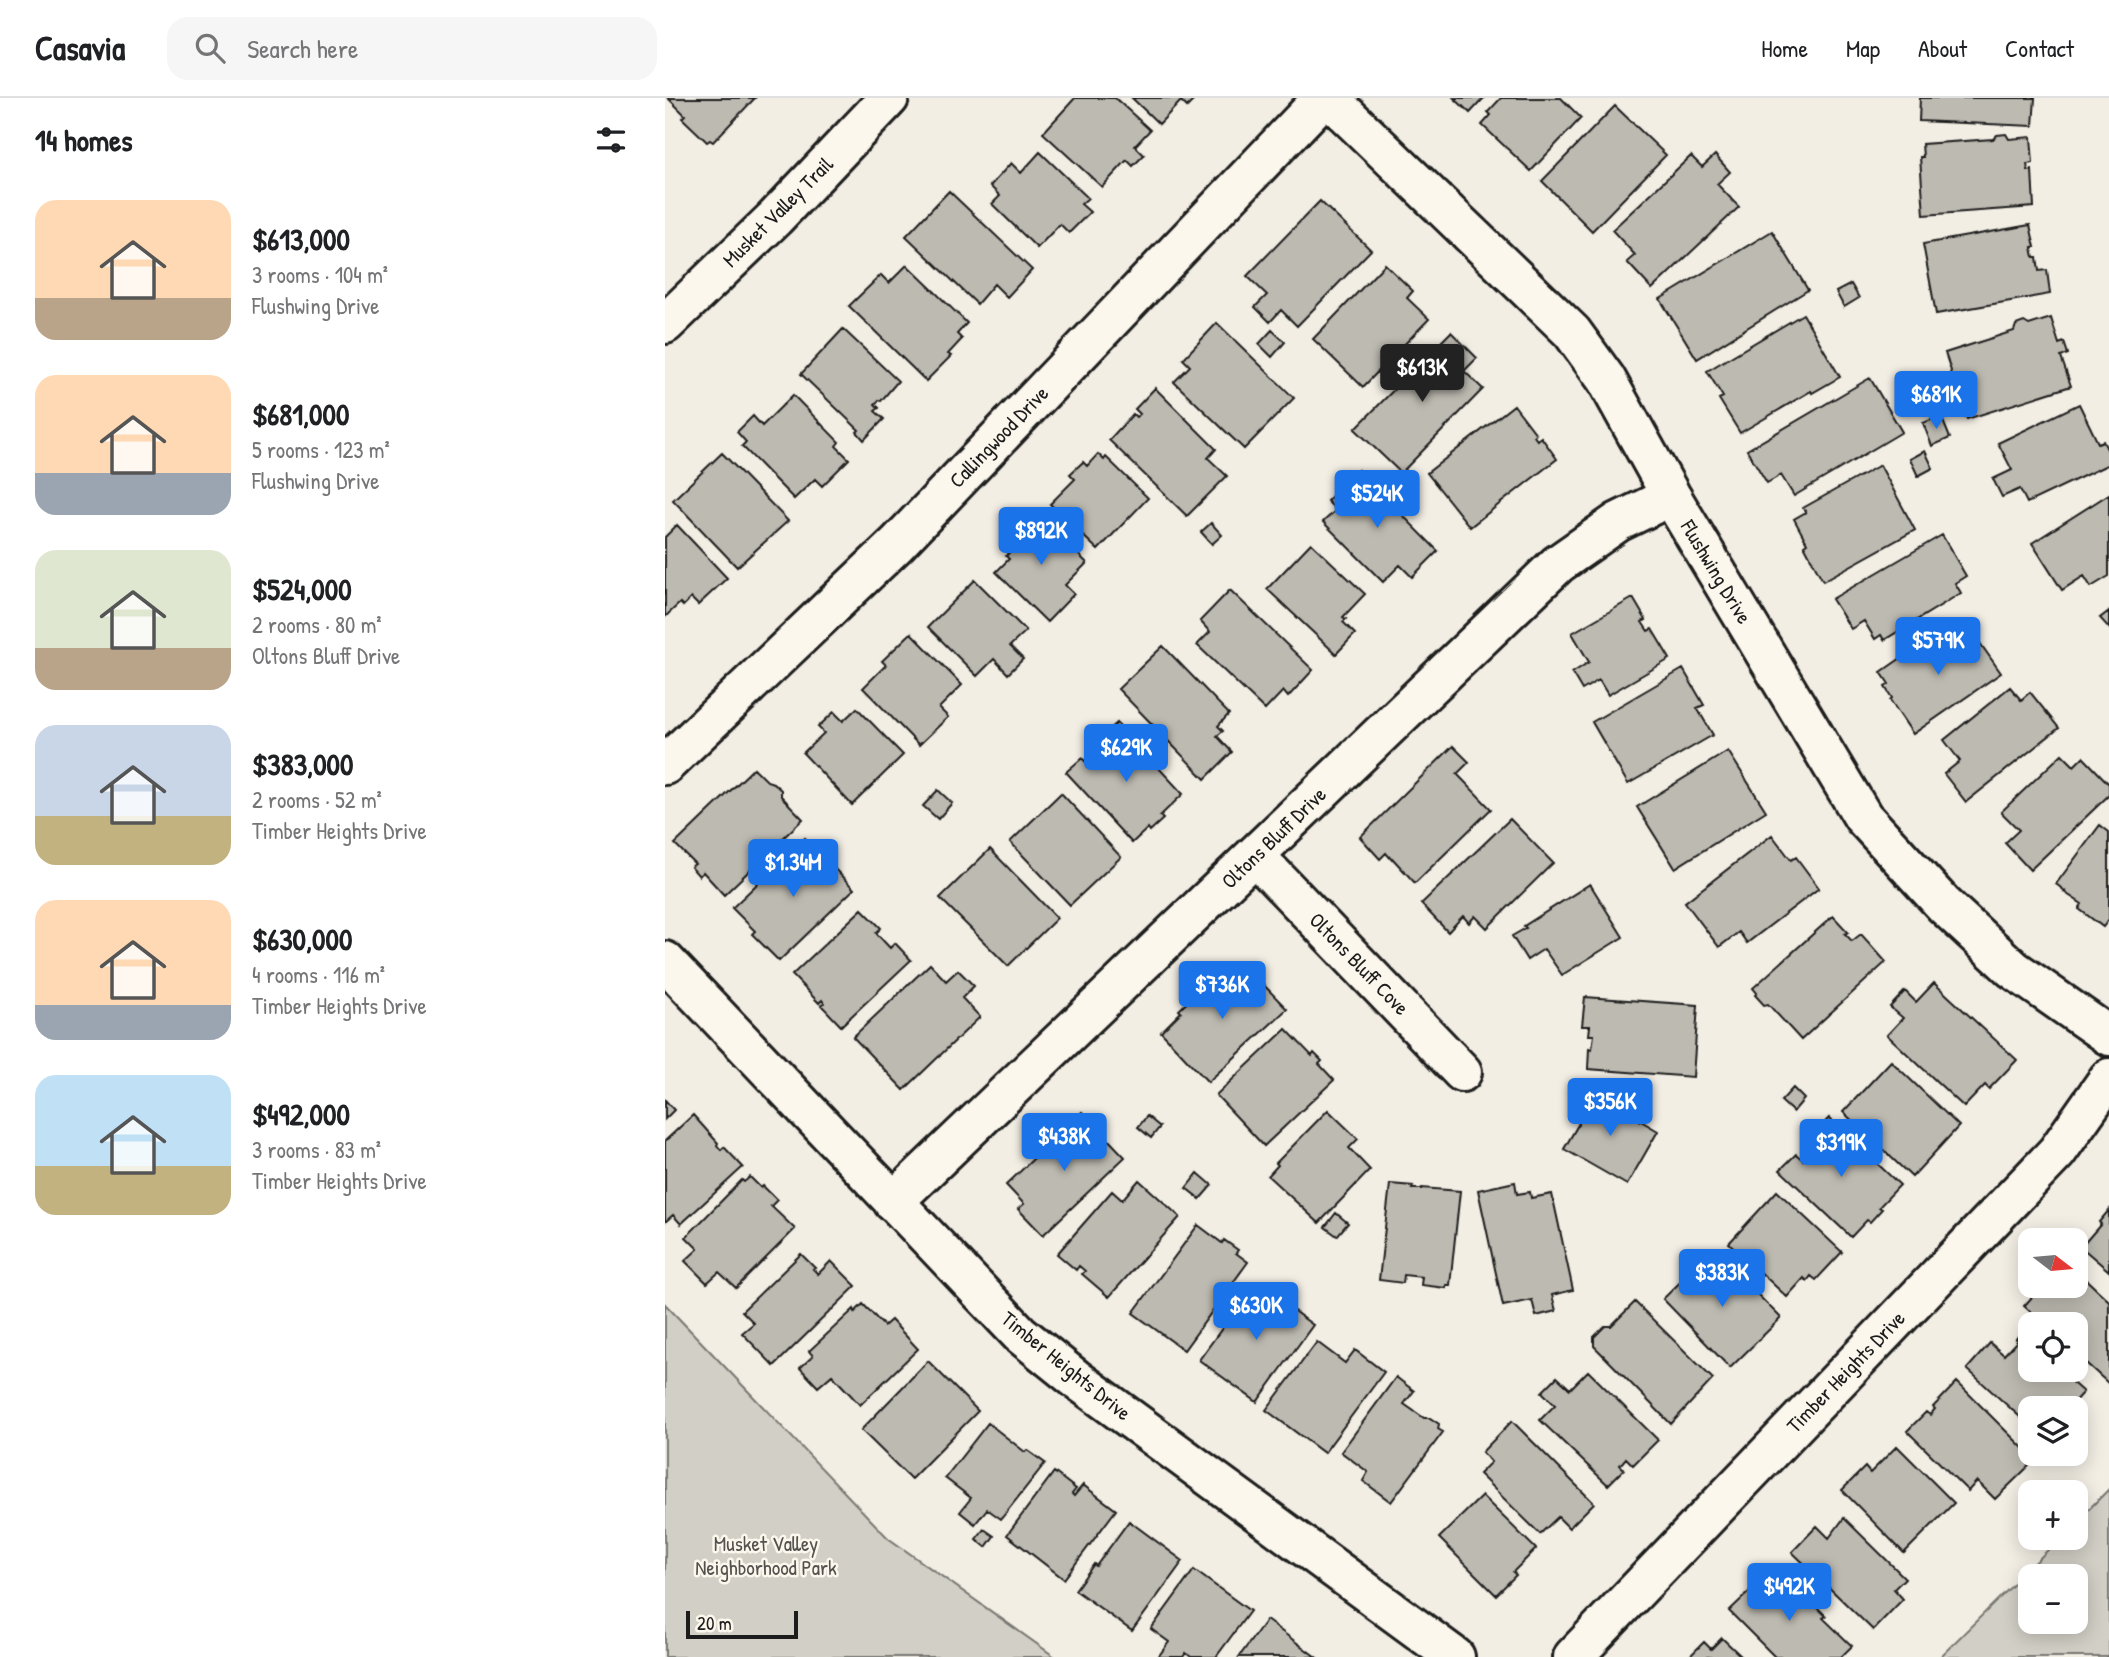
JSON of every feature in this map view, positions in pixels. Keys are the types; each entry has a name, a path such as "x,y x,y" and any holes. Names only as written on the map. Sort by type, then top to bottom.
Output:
{"street":[{"name":"Musket Valley Trail","path":"665,324 775,218 889,98"},
{"name":"Callingwood Drive","path":"665,765 897,544 1323,98"},
{"name":"Flushwing Drive","path":"1329,98 1572,332 1606,379 1671,496 1863,817 1944,905 2013,969 2109,1036"},
{"name":"Oltons Bluff Drive","path":"893,1202 1558,564 1618,522 1671,496"},
{"name":"Oltons Bluff Cove","path":"1255,856 1462,1072"},
{"name":"Timber Heights Drive","path":"665,961 1020,1334 1076,1379 1455,1657"},
{"name":"Timber Heights Drive","path":"1573,1657 2057,1152 2109,1078"}],"green space":[{"name":"Musket Valley Neighborhood Park","path":"665,1304 888,1538 1055,1657 665,1657"},
{"path":"2109,1489 2109,1657 1940,1657 2018,1580 2018,1634 2088,1634 2088,1564 2034,1564 2048,1550 2088,1550 2088,1510"}],"building":[{"path":"668,98 755,98 713,142 707,142 682,118 685,115"},
{"path":"1075,98 1115,98 1150,130 1135,146 1144,155 1133,166 1127,160 1102,187 1043,133"},
{"path":"1132,98 1196,98 1187,107 1181,101 1159,124"},
{"path":"1454,98 1484,98 1470,113"},
{"path":"1501,98 1561,98 1581,118 1531,171 1482,125 1491,115 1488,112"},
{"path":"1920,98 2035,98 2033,126 1919,121"},
{"path":"1615,106 1666,155 1592,231 1542,181"},
{"path":"2006,134 2009,139 2031,137 2033,163 2027,164 2028,171 2032,170 2034,207 1924,215 1920,157 1923,157 1922,144 1993,139 1997,135"},
{"path":"1040,152 1088,198 1081,204 1090,212 1069,233 1060,224 1037,248 992,204 1000,196 990,186 1011,163 1021,173"},
{"path":"1715,155 1730,172 1717,184 1739,207 1652,289 1627,262 1635,255 1612,230 1691,156 1702,167"},
{"path":"949,191 1032,270 1007,297 994,284 977,304 906,236"},
{"path":"1320,201 1371,250 1297,326 1281,310 1270,322 1255,307 1267,295 1247,276"},
{"path":"2030,225 2035,247 2032,247 2034,257 2037,257 2039,271 2047,270 2050,294 1936,314 1923,244"},
{"path":"1772,231 1808,290 1697,359 1660,299"},
{"path":"1385,264 1413,291 1407,298 1429,319 1363,387 1313,339"},
{"path":"907,265 967,323 957,334 962,339 948,354 951,356 926,381 849,306 881,275 889,283"},
{"path":"1851,284 1859,298 1844,307 1836,292"},
{"path":"1803,314 1840,377 1740,433 1719,399 1723,397 1707,371"},
{"path":"2051,318 2059,344 2064,342 2068,354 2061,357 2071,386 1967,419 1949,376 1951,371 1945,353 2014,331 2016,325 2024,322 2029,325"},
{"path":"1217,323 1294,398 1244,449 1174,382 1190,366 1183,359"},
{"path":"843,329 898,381 881,401 875,404 879,408 875,411 884,419 864,440 857,432 859,430 801,374"},
{"path":"1272,330 1285,342 1272,357 1259,344"},
{"path":"1451,332 1477,358 1464,371 1483,389 1401,473 1355,429"},
{"path":"1870,378 1902,432 1794,496 1781,475 1767,483 1747,450"},
{"path":"1155,388 1216,449 1208,458 1227,476 1187,516 1109,440 1133,414 1136,417 1140,414 1135,409"},
{"path":"793,395 839,442 836,446 849,459 822,486 815,479 794,499 742,446 746,442 737,432 753,416 762,426"},
{"path":"2079,404 2098,443 2103,441 2109,453 2109,464 2027,503 2020,489 2002,497 1993,479 2012,470 1998,443"},
{"path":"1514,405 1536,434 1534,436 1537,440 1541,437 1557,459 1470,527 1427,473"},
{"path":"1941,416 1950,438 1932,446 1923,423"},
{"path":"1925,451 1933,468 1918,476 1910,459"},
{"path":"722,453 788,521 737,567 673,500"},
{"path":"1098,454 1104,460 1106,457 1148,498 1098,550 1050,504 1075,479 1070,474 1083,462 1087,466"},
{"path":"1880,465 1915,530 1823,581 1794,519 1806,512 1803,508"},
{"path":"1358,470 1438,551 1412,577 1400,565 1383,582 1323,522 1336,510 1327,501"},
{"path":"2109,494 2109,576 2091,587 2084,576 2062,590 2032,543"},
{"path":"1035,512 1087,563 1065,585 1074,594 1047,622 996,572 1009,559 1006,556 1014,547 1007,540"},
{"path":"1211,523 1222,535 1212,544 1201,532"},
{"path":"677,525 727,578 698,605 691,598 683,606 680,603 665,617 665,537"},
{"path":"1942,535 1966,576 1955,583 1961,593 1884,640 1881,635 1875,639 1864,621 1851,629 1832,599"},
{"path":"1311,543 1365,594 1343,617 1346,619 1343,622 1355,634 1336,654 1267,589"},
{"path":"975,580 1026,631 1010,646 1023,659 1008,674 994,659 977,676 928,627"},
{"path":"1230,590 1313,670 1288,697 1283,691 1265,710 1197,645 1210,632 1200,621"},
{"path":"1633,598 1646,620 1642,622 1648,631 1652,629 1670,659 1608,695 1599,680 1582,690 1572,673 1589,662 1572,633"},
{"path":"2109,611 2109,628 2100,618"},
{"path":"1950,624 1965,642 1975,636 2001,673 1913,734 1890,700 1892,698 1885,687 1889,684 1881,672"},
{"path":"911,633 962,685 939,708 948,717 919,745 863,688 886,665 882,661"},
{"path":"1163,646 1229,714 1218,726 1223,731 1217,736 1232,752 1205,779 1118,689"},
{"path":"1683,669 1704,705 1697,708 1713,735 1628,784 1592,722"},
{"path":"2010,687 2021,700 2030,692 2059,728 1966,802 1944,774 1960,761 1944,740"},
{"path":"857,708 903,755 852,805 803,753 824,733 818,727 834,712 843,721"},
{"path":"1117,723 1183,794 1160,816 1163,819 1132,843 1066,772 1082,758 1086,762 1102,747 1096,742"},
{"path":"1453,746 1469,762 1457,774 1491,809 1415,883 1386,853 1380,859 1360,837"},
{"path":"1728,751 1766,811 1675,868 1637,807"},
{"path":"2062,754 2074,766 2083,757 2109,784 2109,795 2030,870 2005,843 2019,830 2001,812"},
{"path":"754,768 781,790 781,796 803,819 724,895 703,872 699,876 691,867 695,864 675,844"},
{"path":"938,790 952,803 938,819 923,806"},
{"path":"1061,793 1121,857 1070,905 1010,842"},
{"path":"1510,819 1553,863 1487,928 1475,916 1469,923 1463,916 1448,932 1421,904"},
{"path":"2100,825 2109,832 2109,919 2103,927 2079,909 2082,904 2056,884"},
{"path":"1772,835 1791,860 1796,857 1819,888 1747,943 1739,932 1719,947 1685,902"},
{"path":"805,838 854,889 779,961 752,934 755,931 732,908"},
{"path":"990,849 1057,918 1008,966 940,898"},
{"path":"1590,884 1623,937 1562,975 1544,949 1527,960 1512,936"},
{"path":"862,909 881,928 876,933 890,948 895,943 911,960 841,1026 821,1005 824,1003 822,1000 819,1003 792,975"},
{"path":"1833,916 1848,932 1845,934 1852,941 1861,934 1886,962 1801,1040 1768,1004 1764,1005 1755,995 1757,993 1753,988"},
{"path":"930,964 946,981 958,970 974,986 962,998 980,1017 904,1090 853,1037"},
{"path":"1231,964 1252,986 1259,980 1287,1009 1208,1082 1161,1032 1181,1012 1179,1010"},
{"path":"1934,983 2017,1060 1989,1089 1985,1085 1964,1107 1887,1035 1903,1018 1890,1007 1905,991 1916,1002"},
{"path":"1585,997 1698,1005 1693,1077 1588,1069 1589,1048 1592,1049 1594,1035 1589,1035 1590,1026 1582,1026"},
{"path":"1286,1029 1312,1056 1314,1053 1322,1061 1319,1064 1334,1080 1264,1146 1216,1095"},
{"path":"1891,1061 1959,1126 1912,1177 1843,1112"},
{"path":"1793,1088 1804,1099 1793,1112 1781,1101"},
{"path":"1590,1091 1658,1131 1627,1185 1564,1149 1579,1123 1573,1119"},
{"path":"665,1100 674,1110 665,1119"},
{"path":"1328,1110 1358,1139 1349,1148 1370,1170 1319,1223 1268,1176 1278,1165 1276,1163"},
{"path":"1082,1112 1125,1157 1043,1235 1018,1209 1024,1204 1006,1185"},
{"path":"693,1115 721,1150 724,1147 743,1167 681,1224 673,1215 665,1222 665,1141"},
{"path":"1147,1116 1160,1127 1151,1138 1138,1127"},
{"path":"1829,1118 1900,1185 1879,1207 1882,1209 1870,1222 1867,1220 1851,1237 1780,1170 1796,1154 1803,1160 1818,1144 1811,1137"},
{"path":"1198,1173 1212,1185 1200,1199 1186,1188"},
{"path":"750,1177 777,1200 771,1206 795,1229 736,1288 719,1272 707,1283 685,1261 698,1249 686,1237 742,1180 744,1182"},
{"path":"1139,1180 1180,1217 1109,1297 1082,1274 1085,1271 1079,1266 1076,1270 1057,1254 1112,1191 1122,1200"},
{"path":"1515,1182 1517,1194 1530,1192 1531,1198 1552,1194 1573,1290 1552,1295 1556,1311 1536,1316 1532,1300 1503,1306 1478,1190"},
{"path":"1390,1184 1413,1186 1412,1189 1460,1191 1450,1285 1446,1285 1446,1288 1421,1285 1422,1277 1404,1275 1403,1283 1379,1280"},
{"path":"1777,1191 1842,1252 1816,1280 1811,1276 1807,1281 1804,1278 1787,1297 1729,1243"},
{"path":"2109,1210 2109,1271 2088,1253 2088,1239 2101,1224 2099,1222"},
{"path":"1336,1213 1348,1223 1337,1236 1325,1227"},
{"path":"1198,1225 1222,1243 1224,1240 1238,1250 1236,1253 1248,1262 1184,1350 1133,1313"},
{"path":"1713,1250 1781,1318 1730,1368 1663,1299"},
{"path":"801,1254 818,1274 831,1261 856,1286 774,1366 742,1333 754,1323 742,1311"},
{"path":"2088,1281 2109,1301 2109,1384 2088,1365 2088,1312 2031,1312 2024,1306 2031,1298 2088,1298"},
{"path":"1255,1283 1313,1325 1257,1402 1199,1360"},
{"path":"1635,1302 1713,1379 1671,1424 1594,1346 1594,1337 1605,1326 1611,1326"},
{"path":"863,1304 884,1326 891,1320 918,1349 860,1405 832,1375 818,1387 800,1368 813,1356 809,1351 854,1309 855,1312"},
{"path":"2018,1340 2018,1382 2072,1382 2083,1392 2079,1396 2018,1396 2018,1415 1967,1369 1990,1343 2004,1355"},
{"path":"1317,1342 1345,1363 1355,1350 1384,1372 1324,1453 1266,1410"},
{"path":"928,1361 978,1411 911,1479 861,1430"},
{"path":"1588,1371 1658,1440 1633,1465 1626,1458 1620,1465 1624,1469 1608,1485 1540,1420 1555,1405 1542,1392 1557,1377 1570,1389"},
{"path":"1396,1377 1414,1391 1404,1404 1424,1418 1430,1418 1439,1424 1438,1429 1443,1432 1391,1502 1363,1481 1368,1472 1341,1452"},
{"path":"1957,1382 2018,1443 2018,1466 2029,1466 1995,1499 1977,1481 1968,1491 1907,1431 1926,1412 1930,1415 1935,1409 1933,1407"},
{"path":"1512,1421 1594,1503 1569,1528 1558,1517 1540,1534 1479,1474 1491,1462 1482,1452"},
{"path":"988,1423 1025,1452 1027,1450 1045,1463 1001,1519 987,1509 975,1524 960,1512 971,1498 945,1478"},
{"path":"1897,1446 1954,1503 1904,1553 1842,1490 1865,1467 1870,1473"},
{"path":"1054,1472 1076,1489 1072,1494 1074,1496 1083,1485 1116,1510 1064,1579 1007,1535"},
{"path":"1482,1496 1536,1549 1513,1572 1516,1575 1496,1595 1439,1538"},
{"path":"1844,1518 1905,1578 1894,1589 1903,1599 1873,1630 1792,1552 1817,1526 1829,1538"},
{"path":"1129,1521 1183,1561 1132,1631 1075,1590"},
{"path":"984,1529 994,1536 986,1547 976,1539"},
{"path":"1194,1570 1250,1611 1216,1657 1191,1657 1186,1653 1183,1657 1158,1657 1169,1642 1151,1629"},
{"path":"1782,1572 1852,1646 1841,1657 1775,1657 1729,1611 1751,1590 1758,1597"},
{"path":"1266,1620 1269,1622 1316,1657 1239,1657"},
{"path":"1722,1638 1742,1657 1689,1657 1704,1642 1711,1649"}]}
